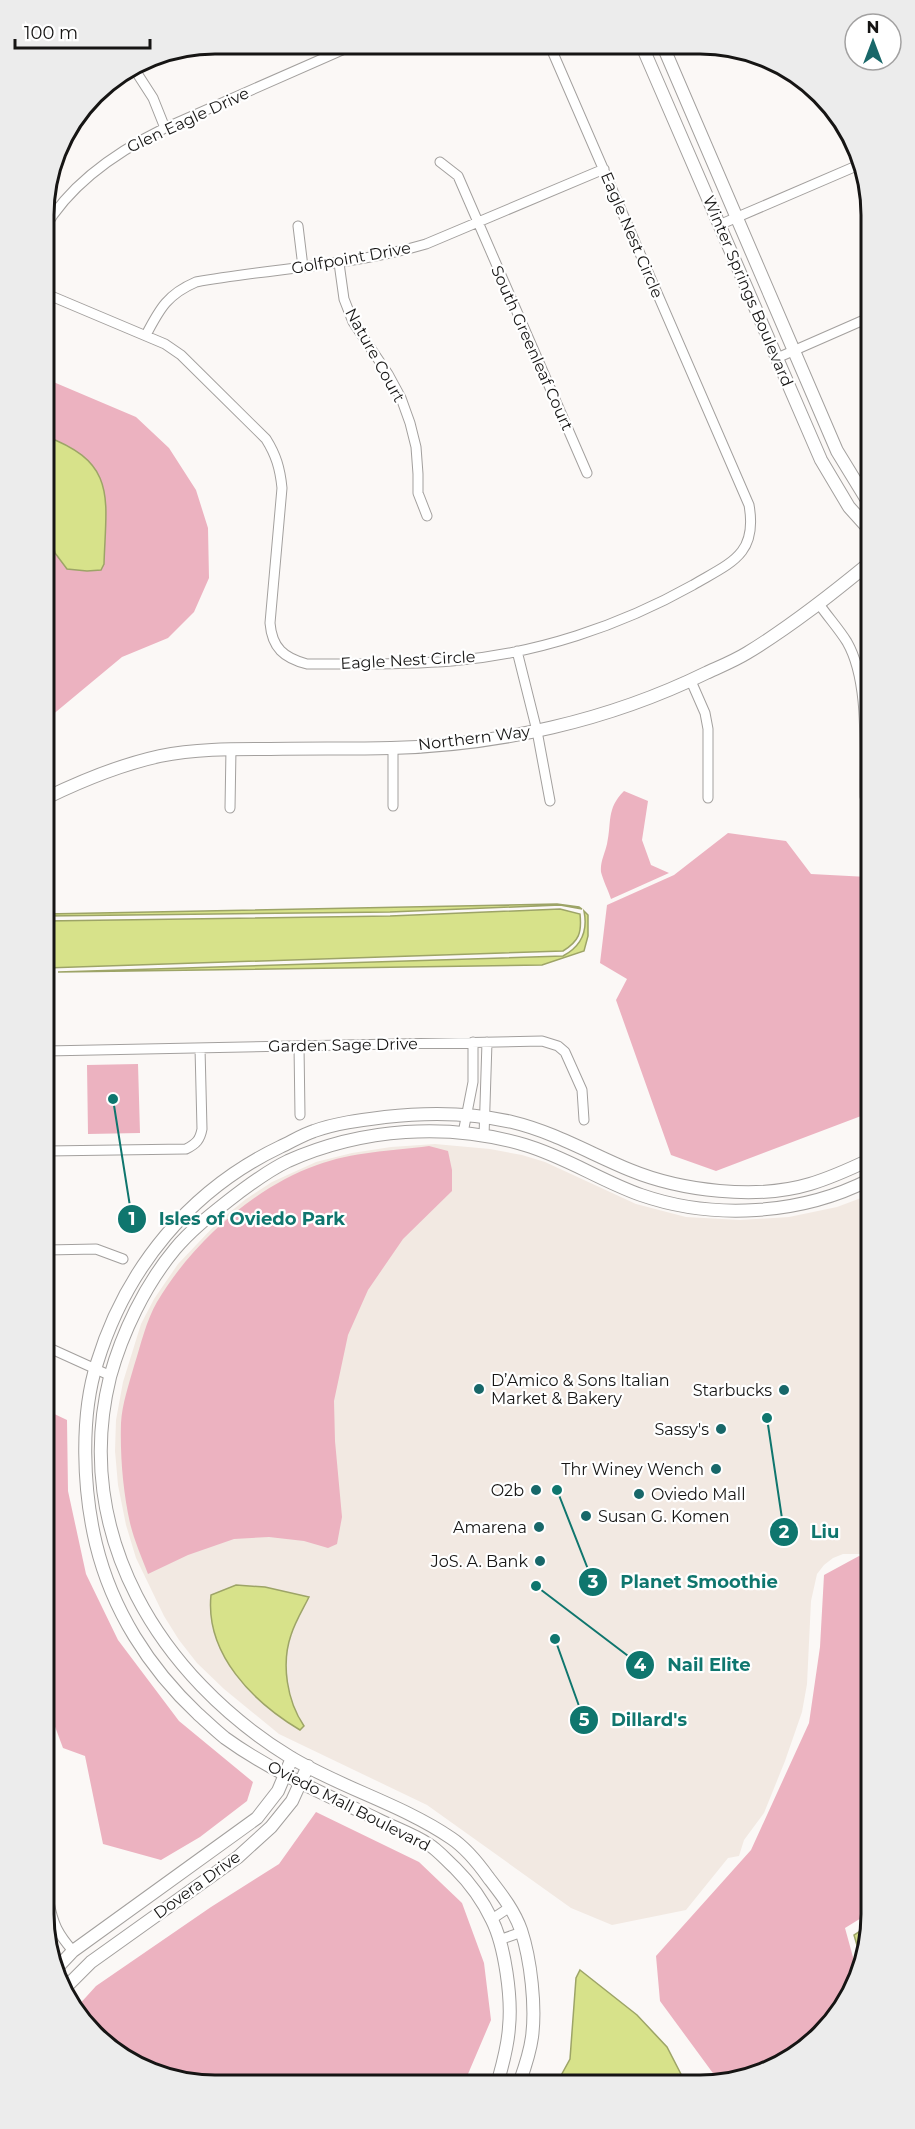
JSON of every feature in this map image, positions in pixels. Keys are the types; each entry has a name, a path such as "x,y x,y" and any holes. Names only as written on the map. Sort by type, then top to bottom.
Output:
{"street":[{"name":"Glen Eagle Drive","path":"54,214 100,166 134,143 333,54"},
{"name":"Eagle Nest Circle","path":"54,297 146,335 181,356 266,439 280,467 282,488 270,623 271,635 284,655 292,660 307,664 402,664 454,661 517,651 565,639 634,615 729,564 740,555 747,543 752,520 749,505 553,54"},
{"name":"Winter Springs Boulevard","path":"645,54 821,460 849,507 861,520"},
{"name":"Winter Springs Boulevard","path":"666,54 837,451 861,490"},
{"path":"138,74 153,98 165,128"},
{"name":"South Greenleaf Court","path":"440,162 458,176 587,473"},
{"path":"719,225 854,167"},
{"name":"Golfpoint Drive","path":"146,335 158,311 180,288 207,280 339,262 406,250 426,244 603,169"},
{"path":"298,226 303,267"},
{"name":"Nature Court","path":"339,262 344,299 353,321 388,374 407,415 416,447 418,493 427,516"},
{"path":"777,358 861,321"},
{"name":"Northern Way","path":"54,794 89,777 119,766 162,756 231,749 393,748 499,738 591,718 637,703 691,681 745,654 819,604 861,570"},
{"path":"819,604 847,642 858,667 861,683"},
{"path":"517,651 537,731 550,801"},
{"path":"691,681 705,714 708,729 708,798"},
{"path":"393,748 393,806"},
{"path":"230,808 231,749"},
{"name":"Garden Sage Drive","path":"54,1052 542,1041 558,1046 565,1052 582,1090 584,1120"},
{"path":"463,1133 473,1082 473,1042"},
{"path":"484,1136 487,1042"},
{"path":"299,1046 300,1115"},
{"path":"54,1151 186,1149 195,1145 201,1138 202,1129 200,1048"},
{"path":"473,1082 487,1084"},
{"name":"Oviedo Mall Boulevard","path":"500,2075 510,2025 509,1990 499,1940 492,1919 469,1882 431,1845 284,1775 224,1737 178,1695 145,1654 118,1605 101,1566 91,1523 86,1473 86,1425 95,1369 113,1316 151,1252 176,1221 206,1194 238,1169 313,1131 359,1120 425,1112 484,1116 551,1133 632,1171 668,1185 721,1191 766,1191 806,1186 861,1164"},
{"name":"Oviedo Mall Boulevard","path":"522,2075 533,2036 531,1977 522,1932 510,1907 478,1863 455,1841 428,1824 292,1758 228,1713 193,1678 165,1645 135,1594 113,1540 104,1492 102,1454 104,1408 111,1376 125,1334 150,1286 174,1250 199,1224 240,1191 285,1162 331,1145 386,1133 426,1130 463,1133 521,1143 558,1155 643,1196 679,1205 726,1211 770,1209 817,1200 861,1183"},
{"path":"54,1250 96,1249 123,1259"},
{"path":"54,1350 111,1376"},
{"name":"Dovera Drive","path":"62,1963 74,1951 257,1818 278,1791 292,1758"},
{"name":"Dovera Drive","path":"70,1983 92,1962 246,1849 271,1827 292,1801 308,1766"},
{"path":"492,1919 510,1907"},
{"path":"55,1926 74,1951"},
{"path":"499,1940 522,1932"}],"shaded area":[{"path":"54,382 136,417 169,448 196,490 208,528 209,578 194,612 168,638 122,657 54,714"},
{"path":"54,440 85,458 96,471 103,485 106,520 104,564 101,570 67,569 55,553"},
{"path":"624,791 648,801 642,840 651,865 669,873 611,899 601,872 601,865 612,810"},
{"path":"728,833 786,841 811,874 861,877 861,1116 716,1171 671,1155 616,1000 627,979 600,963 607,905 674,875"},
{"path":"557,904 582,909 560,905 390,912 54,916 54,914"},
{"path":"560,909 580,914 581,921 576,940 563,951 54,968 54,921 390,916"},
{"path":"584,911 588,915 588,936 584,951 542,965 58,972 563,956 575,948 582,937 585,925"},
{"path":"138,1064 140,1133 88,1134 87,1065"},
{"name":"Oviedo Mall","path":"435,1144 490,1149 522,1155 545,1162 636,1204 686,1217 740,1220 789,1217 837,1207 861,1198 861,1554 843,1554 833,1558 817,1574 811,1601 807,1684 802,1712 785,1761 764,1813 744,1840 739,1856 728,1858 686,1910 612,1925 571,1908 427,1805 279,1734 224,1689 197,1663 164,1616 136,1558 126,1525 118,1485 115,1451 116,1420 123,1382 141,1324 154,1299 178,1264 218,1222 246,1199 272,1182 316,1162 391,1147"},
{"path":"429,1146 448,1151 452,1170 452,1191 403,1239 368,1290 348,1335 334,1401 342,1517 337,1544 328,1548 304,1541 269,1537 234,1539 188,1555 148,1574 130,1523 122,1473 121,1423 126,1394 147,1325 153,1309 171,1280 187,1259 226,1220 270,1188 293,1175 344,1157"},
{"path":"54,1414 67,1420 68,1491 86,1574 118,1640 179,1721 253,1782 247,1801 200,1837 161,1860 103,1844 85,1756 63,1748 54,1724"},
{"path":"861,1557 861,1918 845,1928 854,1961 834,2003 806,2035 789,2048 761,2063 741,2070 714,2074 660,2001 656,1956 751,1850 809,1723 820,1647 824,1575"},
{"path":"236,1585 265,1587 309,1597 293,1630 286,1658 290,1694 304,1726 300,1730 282,1719 250,1691 224,1656 211,1617 211,1595"},
{"path":"316,1812 419,1862 462,1903 484,1963 491,2020 468,2075 205,2075 184,2072 144,2058 126,2048 101,2028 87,2012 81,2002 96,1986 211,1907 279,1864"},
{"path":"860,1931 858,1947 854,1935"},
{"path":"580,1970 637,2015 667,2047 681,2075 561,2075 570,2059 576,1978"}],"place":[{"name":"Isles of Oviedo Park","path":"113,1099"},
{"name":"D’Amico & Sons Italian Market & Bakery","path":"479,1389"},
{"name":"Starbucks","path":"784,1390"},
{"name":"Liu","path":"767,1418"},
{"name":"Sassy's","path":"721,1429"},
{"name":"Thr Winey Wench","path":"716,1469"},
{"name":"O2b","path":"536,1490"},
{"name":"Planet Smoothie","path":"557,1490"},
{"name":"Oviedo Mall","path":"639,1494"},
{"name":"Susan G. Komen","path":"586,1516"},
{"name":"Amarena","path":"539,1527"},
{"name":"JoS. A. Bank","path":"540,1561"},
{"name":"Nail Elite","path":"536,1586"},
{"name":"Dillard's","path":"555,1639"}]}
